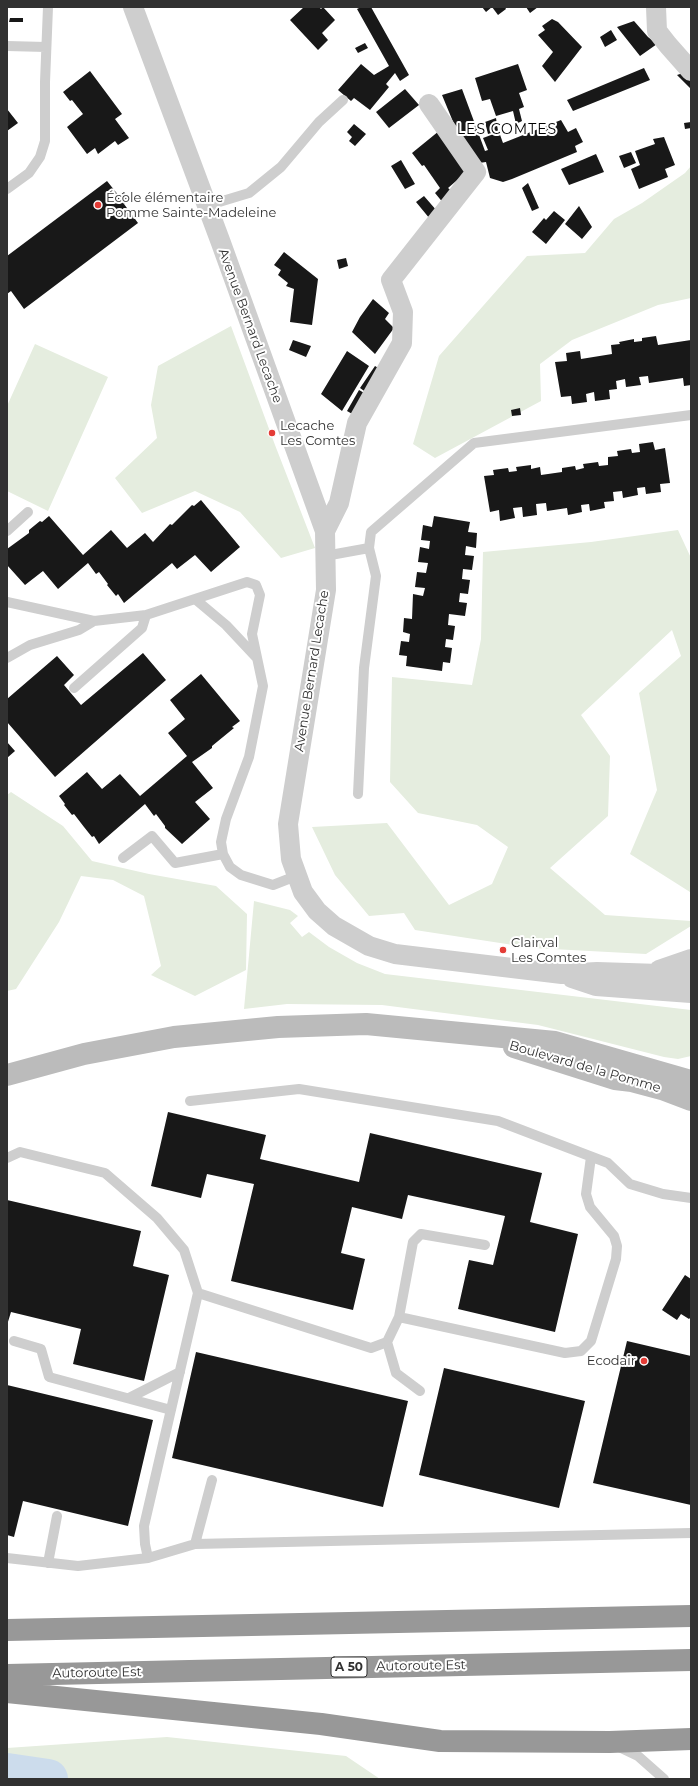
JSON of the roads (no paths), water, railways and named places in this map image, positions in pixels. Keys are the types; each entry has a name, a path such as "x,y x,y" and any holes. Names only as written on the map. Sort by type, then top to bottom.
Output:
{"highway":[{"path":"7,1630 691,1616"},
{"name":"Autoroute Est","path":"7,1674 691,1660"},
{"path":"7,1692 321,1724 440,1741 610,1742 691,1739"}],"main road":[{"name":"Boulevard de la Pomme","path":"7,1075 106,1050 174,1037 243,1029 366,1024 453,1032 479,1036 555,1042 691,1081"},
{"name":"Boulevard de la Pomme","path":"479,1036 615,1079 632,1081 691,1100"}],"street":[{"name":"Avenue Bernard Lecache","path":"132,7 325,531 326,590 288,824 291,859 303,892 317,910 334,926 369,946 395,954 421,959 562,974 597,972 691,975"},
{"path":"656,7 658,31 688,68"},
{"path":"325,531 339,503 357,423 402,343 403,312 391,280 476,172 429,104"},
{"path":"650,973 691,959"},
{"name":"Avenue Bernard Lecache","path":"562,974 596,986 691,993"}],"lane":[{"path":"7,189 29,173 40,157 45,141 48,7"},
{"path":"7,46 46,47"},
{"path":"206,206 249,193 281,167 319,122 344,100"},
{"path":"358,794 364,668 376,576 369,548 371,532 474,443 691,415"},
{"path":"7,530 28,512"},
{"path":"325,556 369,548"},
{"path":"7,602 94,621 146,615 247,582 256,585 260,595 252,634 263,686 249,757 226,818 221,842 223,854 230,867 240,875 273,885 296,876"},
{"path":"195,599 226,625 258,659"},
{"path":"74,688 142,628 146,615"},
{"path":"7,658 30,645 79,630 94,621"},
{"path":"123,858 152,836 175,863 223,854"},
{"path":"190,1100 299,1089 498,1121 608,1163 630,1184 663,1194 691,1198"},
{"path":"7,1158 20,1152 106,1173 157,1218 184,1250 198,1293 144,1526 145,1544 148,1558"},
{"path":"399,1318 565,1353 581,1350 591,1341 616,1259 618,1246 614,1236 590,1207 586,1194 591,1157"},
{"path":"198,1293 371,1348 386,1342 399,1318 413,1242 421,1234 485,1245"},
{"path":"14,1341 41,1349 49,1377 171,1410"},
{"path":"386,1342 396,1373 420,1391"},
{"path":"130,1398 180,1372"},
{"path":"195,1544 212,1480"},
{"path":"48,1563 57,1516"},
{"path":"7,1558 78,1566 148,1558 195,1544 691,1533"},
{"path":"610,1742 638,1756 664,1779"}],"waterway":[{"path":"7,1773 48,1779"}],"place":[{"name":"École élémentaire Pomme Sainte-Madeleine","path":"98,205"},
{"name":"Lecache Les Comtes","path":"272,433"},
{"name":"Clairval Les Comtes","path":"503,950"},
{"name":"Ecodair","path":"644,1361"}],"district":[{"name":"LES COMTES","path":"507,130"}]}
